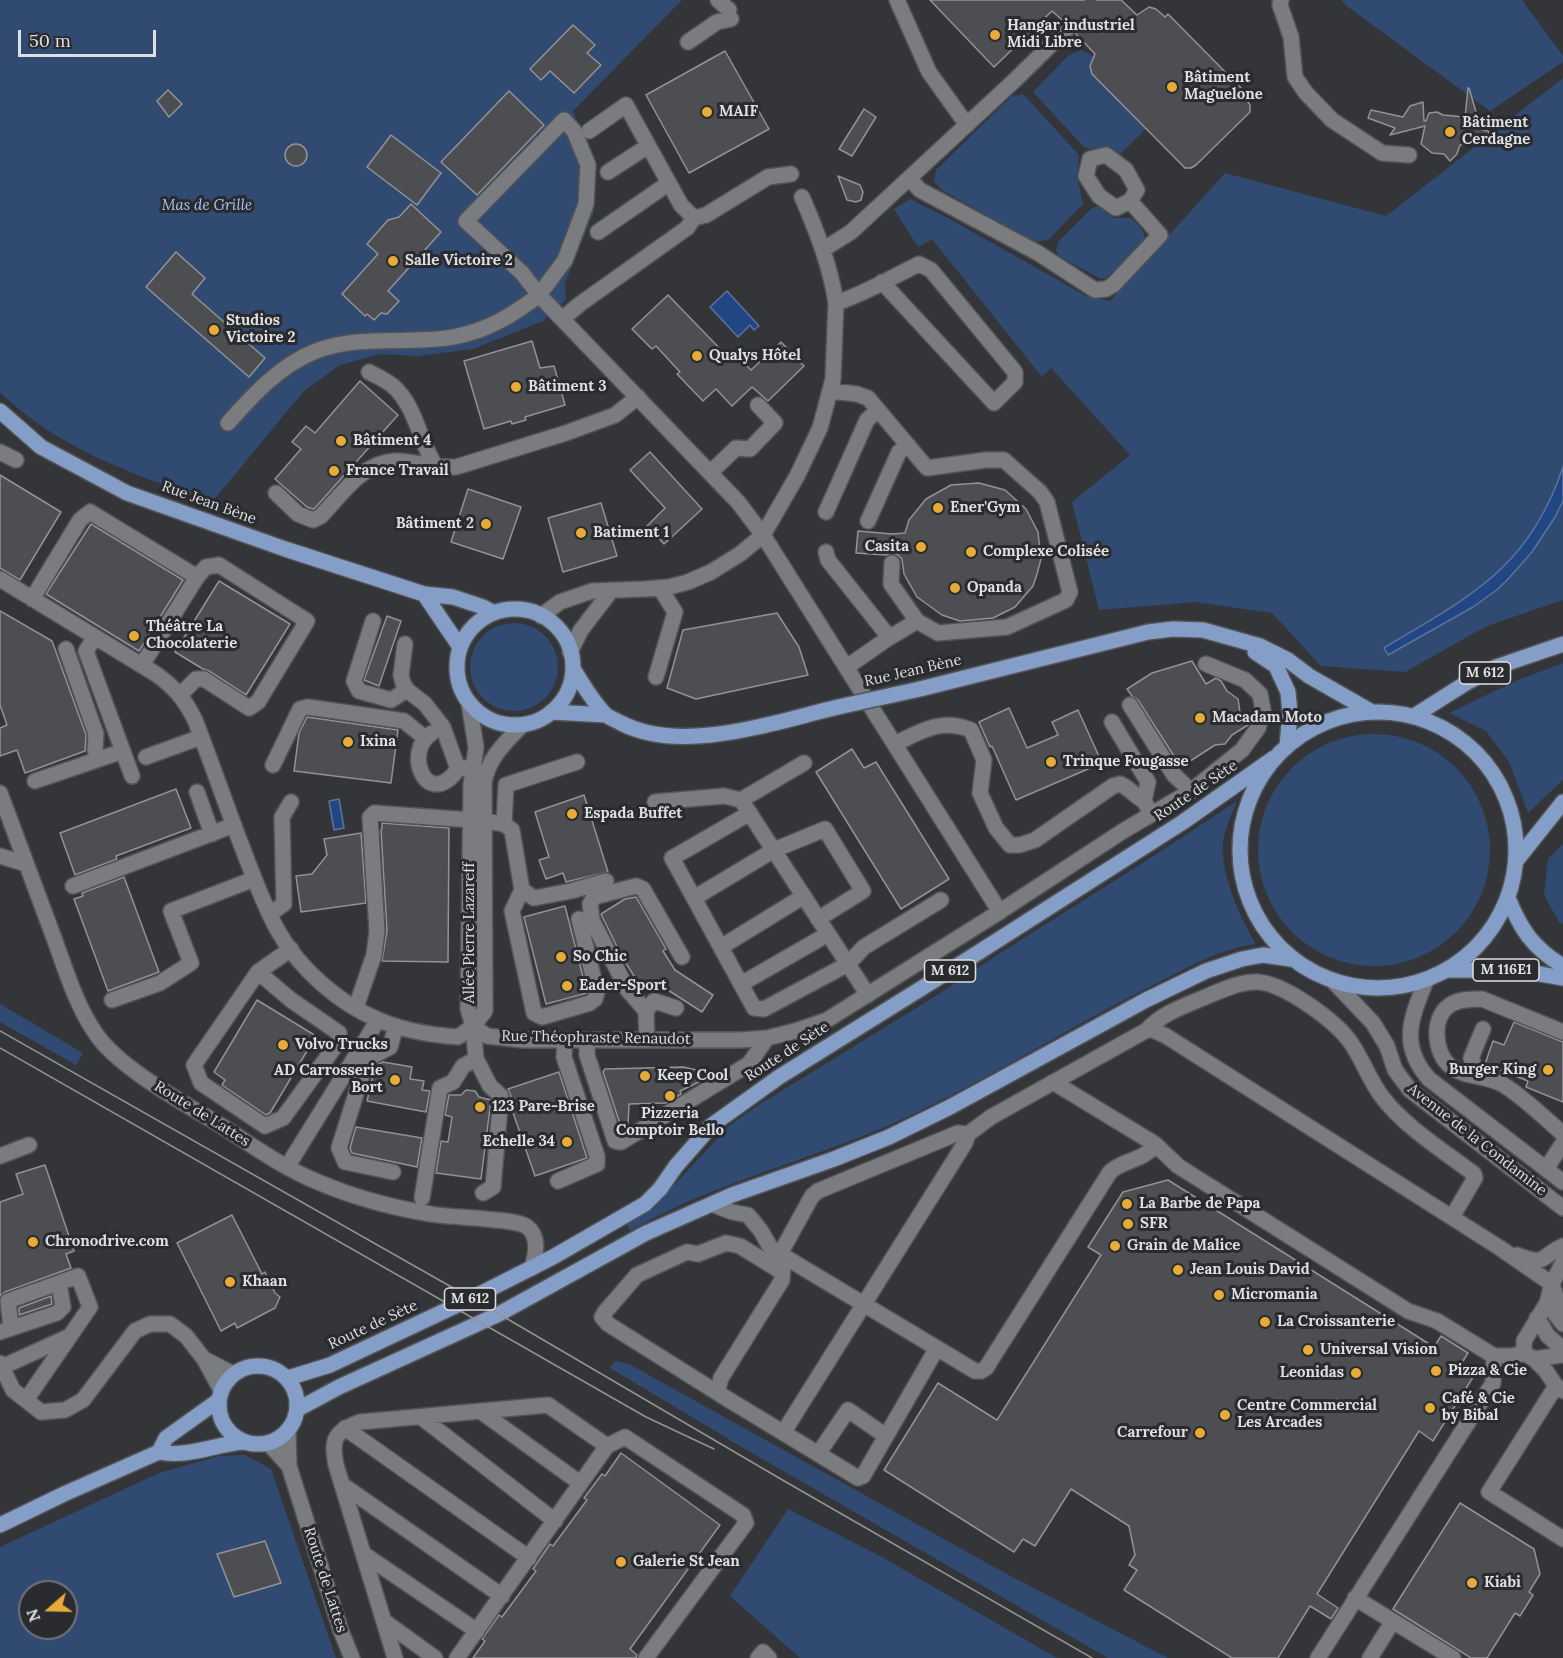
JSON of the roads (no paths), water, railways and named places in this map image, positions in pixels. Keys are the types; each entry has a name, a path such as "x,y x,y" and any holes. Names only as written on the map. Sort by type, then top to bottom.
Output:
{"main road":[{"name":"Rue Jean Bène","path":"0,411 41,447 127,493 285,549 424,594 453,597 494,613"},
{"path":"424,594 460,647"},
{"path":"518,609 542,616 560,631 570,651 573,669 566,693 551,712 522,725 502,724 484,716 469,703 461,690 457,676 457,661 464,638 477,623 494,613 518,609"},
{"name":"Rue Jean Bène","path":"551,712 606,715 631,728 687,738 753,727 920,689 1148,632 1203,630 1260,646 1288,660 1372,712"},
{"name":"Rue Jean Bène","path":"1230,637 1276,666 1288,692 1290,713 1287,746"},
{"name":"M 612","path":"1414,716 1496,667 1563,644"},
{"name":"Rue Jean Bène","path":"573,669 606,715"},
{"path":"1372,712 1393,712 1414,716 1449,731 1478,756 1500,786 1513,823 1516,861 1508,898 1494,926 1474,951 1449,970 1426,981 1380,989 1334,982 1311,972 1291,959 1265,932 1252,907 1240,862 1242,825 1247,807 1253,789 1274,758 1312,728 1341,716 1372,712"},
{"name":"Route de Sète","path":"288,1378 330,1365 532,1268 645,1204 712,1125 779,1077 954,969 1183,822 1274,758"},
{"path":"1516,861 1563,802"},
{"name":"M 116E1","path":"1508,898 1519,924 1533,944 1563,966"},
{"name":"M 612","path":"298,1409 339,1387 498,1314 646,1233 711,1204 889,1137 950,1107 1146,1000 1206,971 1242,959 1263,956 1291,959"},
{"name":"M 116E1","path":"1449,970 1517,970 1563,978"},
{"path":"0,1525 159,1452 172,1455 227,1443 256,1444 279,1439 295,1421 298,1398 294,1387 288,1378 277,1370 264,1365 248,1366 233,1374 220,1395 166,1438 159,1452"},
{"path":"220,1395 220,1413 224,1425 244,1442"}],"street":[{"path":"897,0 929,72 967,125"},
{"path":"1281,0 1280,6 1291,38 1295,77 1306,93 1332,120 1382,153 1409,155"},
{"path":"688,42 717,22 726,10"},
{"path":"824,249 851,232 1069,27"},
{"path":"589,131 626,105 681,205 694,218"},
{"path":"228,423 260,387 315,351 363,340 454,337 495,325 539,295 565,260 586,204 588,165 574,131 564,120 466,221 522,273 539,295 738,502 763,535 1000,912"},
{"path":"608,172 648,146"},
{"path":"562,319 687,228 694,218 706,215 768,177 791,174"},
{"path":"909,178 920,190 1038,253 1089,286 1101,290 1113,285 1160,235 1130,201"},
{"path":"598,232 669,183"},
{"path":"542,616 560,602 592,591 660,588 688,582 711,572 740,554 763,535 797,476 820,428 833,379 837,303 824,249 802,197"},
{"path":"837,303 919,264 931,270 1015,372 1015,382 994,403 882,282"},
{"path":"369,372 388,382 404,397 414,416 427,453 436,468"},
{"path":"830,391 857,394 868,398 927,468 986,460 1004,460 1040,492 1049,508 1070,592 1066,600 1007,627 938,633 917,621 891,584 892,563"},
{"path":"276,493 298,514 313,520 321,516 365,471 392,461 410,462 436,468 456,467 566,433 615,415 638,397"},
{"path":"710,473 736,448 750,449 775,423 758,405"},
{"path":"826,512 867,420 878,410"},
{"path":"868,520 899,452 908,445"},
{"path":"0,452 16,460"},
{"path":"32,599 80,520 90,512 197,578"},
{"path":"825,552 828,560 889,638"},
{"path":"142,665 206,567 219,565 307,621 258,702 249,708 204,679 196,679 180,695"},
{"path":"0,579 142,665 174,687 186,701 270,915 279,933 291,949 322,983 378,1020 396,1026 436,1036 458,1037 473,1026"},
{"path":"656,677 675,612 660,588"},
{"path":"570,651 581,630 611,591"},
{"path":"374,621 354,681 356,688 359,691 391,700 407,690"},
{"path":"847,667 917,621"},
{"path":"95,637 87,651 132,776"},
{"path":"405,644 401,675 407,690 425,704 442,727 465,768 445,784 435,786 425,778 420,767 418,751 425,738 442,727"},
{"path":"66,649 96,734 95,750 99,759"},
{"name":"Rue Théophraste Renaudot","path":"473,1026 487,1036 523,1040 740,1040 767,1038 827,1020 1000,912 1147,807 1181,798 1242,750 1258,728 1263,710 1260,694 1245,680 1206,664"},
{"name":"Allée Pierre Lazareff","path":"469,703 476,747 465,768 478,821 485,909 485,1011 473,1026"},
{"path":"1130,705 1174,775 1191,791"},
{"path":"273,765 300,710 308,707 404,721 425,738"},
{"path":"1112,722 1148,782 1147,807"},
{"path":"895,744 925,729 946,724 970,730 984,760 980,792 996,828 1010,845 1020,845 1035,840 1113,786 1120,784 1126,786 1132,795 1147,807"},
{"name":"Allée Pierre Lazareff","path":"473,1026 468,1009 468,992 478,821 484,783 487,770 500,748 522,725"},
{"path":"146,757 201,737"},
{"path":"35,781 123,751"},
{"path":"504,824 506,785 577,762"},
{"path":"804,763 672,858 754,1008 764,1009 848,964 864,947 941,900"},
{"path":"197,792 212,834"},
{"name":"Route de Lattes","path":"0,793 77,1000 96,1035 113,1053 157,1086 287,1167 318,1182 350,1194 412,1210 458,1218 518,1223 527,1227 534,1236 536,1256 532,1268"},
{"path":"655,802 724,796 746,806 867,995"},
{"path":"270,915 284,904 282,817 291,802"},
{"path":"356,1007 374,955 377,931 370,818 374,813 504,824 512,830 522,890 512,911 534,1013 542,1017 590,1003 595,999 597,992 579,919"},
{"path":"73,886 234,825"},
{"path":"694,898 774,850 825,829 863,891 818,919"},
{"path":"0,856 26,864"},
{"path":"111,1000 160,983 191,963 171,911 254,879"},
{"path":"522,890 534,898 606,881"},
{"path":"647,1040 646,1011 627,989 592,920 590,904 594,897 636,886 643,889 682,957"},
{"path":"721,947 804,896"},
{"path":"485,909 512,911"},
{"path":"741,984 828,934"},
{"path":"258,972 291,1000 339,1033 339,1041 283,1118 265,1126 201,1083 194,1065 258,972 291,949"},
{"name":"Avenue de la Condamine","path":"1426,981 1412,1015 1410,1029 1410,1044 1421,1070 1429,1080 1563,1182"},
{"name":"Avenue de la Condamine","path":"1334,982 1373,1023 1387,1046 1395,1070 1410,1090 1563,1208"},
{"path":"783,1433 965,1143 968,1134 991,1117 1147,1030 1157,1020 1217,992 1244,983 1271,985 1315,1009 1336,1026 1357,1051 1382,1098 1408,1124 1474,1173 1475,1178 1452,1217"},
{"path":"1563,1032 1482,999 1449,1005 1440,1018 1436,1035 1439,1049 1448,1065 1464,1074 1479,1075 1502,1084 1563,1134"},
{"path":"646,1011 654,1001 676,1008"},
{"path":"287,1167 378,1020"},
{"path":"393,1172 345,1162 339,1149 368,1059 390,1047 396,1026"},
{"path":"473,1026 476,1059 490,1086 501,1096 493,1187 483,1193"},
{"path":"1479,1075 1471,1058 1483,1029"},
{"path":"1147,1030 1153,1030 1166,1036 1500,1248 1552,1284 1558,1303 1563,1306"},
{"path":"587,1040 586,1055 615,1142 621,1142 749,1064 767,1038"},
{"path":"558,1181 597,1164 597,1156 564,1057 565,1040"},
{"path":"422,1198 440,1088 453,1082 463,1066 476,1059"},
{"path":"1053,1082 1155,1144 1178,1166 1408,1311 1437,1321 1494,1356 1563,1354"},
{"path":"721,1395 718,1389 721,1378 782,1280 783,1266 780,1254 816,1192 958,1133 968,1134"},
{"path":"1546,1169 1563,1143"},
{"path":"711,1204 748,1215 770,1247 780,1254 975,1371 981,1371 986,1368 1110,1172 1114,1168 1147,1155 1155,1144"},
{"path":"0,1156 29,1145"},
{"path":"782,1272 740,1246 726,1243 698,1254 687,1252 638,1275 602,1317 608,1324 858,1478 862,1476 886,1436 936,1348"},
{"path":"1500,1248 1531,1261 1541,1261 1563,1246"},
{"path":"1563,1262 1552,1284 1547,1303 1524,1341 1529,1356 1546,1371 1559,1389 1489,1492 1563,1539"},
{"path":"26,1400 90,1307 78,1276 8,1301 6,1330 57,1313 63,1307 60,1283"},
{"path":"1547,1303 1563,1324"},
{"path":"1537,1318 1548,1336 1563,1349"},
{"path":"70,1336 1,1365 6,1393 26,1400 41,1412 65,1410 83,1400 135,1330 150,1324 170,1324 186,1336 204,1359 220,1395"},
{"path":"1318,1658 1493,1383 1494,1356"},
{"path":"204,1359 233,1374"},
{"path":"395,1658 336,1465 333,1448 335,1438 345,1428 360,1422 548,1406 607,1446"},
{"path":"818,1454 848,1410 886,1436"},
{"path":"480,1411 580,1483"},
{"path":"421,1417 555,1521"},
{"path":"345,1428 528,1558"},
{"name":"Route de Lattes","path":"288,1431 289,1466 341,1631 352,1658"},
{"path":"457,1658 607,1446 626,1437 743,1515 746,1523 646,1658"},
{"name":"Route de Lattes","path":"268,1443 289,1466"},
{"path":"344,1486 502,1596"},
{"path":"365,1555 477,1631"},
{"path":"1355,1598 1453,1658"},
{"path":"384,1621 435,1658"},
{"path":"1370,1658 1393,1621"},
{"path":"758,1658 763,1652 769,1658"}],"tunnel":[{"path":"1069,27 1096,0"}],"tram line":[{"path":"0,1031 499,1314 1092,1658"},
{"path":"0,1048 646,1417 714,1449"}],"place":[{"name":"Hangar industriel Midi Libre","path":"995,35"},
{"name":"Bâtiment Maguelone","path":"1172,87"},
{"name":"MAIF","path":"707,112"},
{"name":"Bâtiment Cerdagne","path":"1450,132"},
{"name":"Salle Victoire 2","path":"393,261"},
{"name":"Studios Victoire 2","path":"214,330"},
{"name":"Qualys Hôtel","path":"697,356"},
{"name":"Bâtiment 3","path":"516,387"},
{"name":"Bâtiment 4","path":"341,441"},
{"name":"France Travail","path":"334,471"},
{"name":"Ener'Gym","path":"938,508"},
{"name":"Bâtiment 2","path":"486,524"},
{"name":"Batiment 1","path":"581,533"},
{"name":"Casita","path":"921,547"},
{"name":"Complexe Colisée","path":"971,552"},
{"name":"Opanda","path":"955,588"},
{"name":"Théâtre La Chocolaterie","path":"134,636"},
{"name":"Macadam Moto","path":"1200,718"},
{"name":"Ixina","path":"348,742"},
{"name":"Trinque Fougasse","path":"1051,762"},
{"name":"Espada Buffet","path":"572,814"},
{"name":"So Chic","path":"561,957"},
{"name":"Eader-Sport","path":"567,986"},
{"name":"Volvo Trucks","path":"283,1045"},
{"name":"Burger King","path":"1548,1070"},
{"name":"Keep Cool","path":"645,1076"},
{"name":"AD Carrosserie Bort","path":"395,1080"},
{"name":"Pizzeria Comptoir Bello","path":"670,1096"},
{"name":"123 Pare-Brise","path":"480,1107"},
{"name":"Echelle 34","path":"567,1142"},
{"name":"La Barbe de Papa","path":"1127,1204"},
{"name":"SFR","path":"1128,1224"},
{"name":"Chronodrive.com","path":"33,1242"},
{"name":"Grain de Malice","path":"1115,1246"},
{"name":"Jean Louis David","path":"1178,1270"},
{"name":"Khaan","path":"230,1282"},
{"name":"Micromania","path":"1219,1295"},
{"name":"La Croissanterie","path":"1265,1322"},
{"name":"Universal Vision","path":"1308,1350"},
{"name":"Pizza & Cie","path":"1436,1371"},
{"name":"Leonidas","path":"1356,1373"},
{"name":"Café & Cie by Bibal","path":"1430,1408"},
{"name":"Centre Commercial Les Arcades","path":"1225,1415"},
{"name":"Carrefour","path":"1200,1433"},
{"name":"Galerie St Jean","path":"621,1562"},
{"name":"Kiabi","path":"1472,1583"}],"park label":[{"name":"Mas de Grille","path":"207,206"}]}
